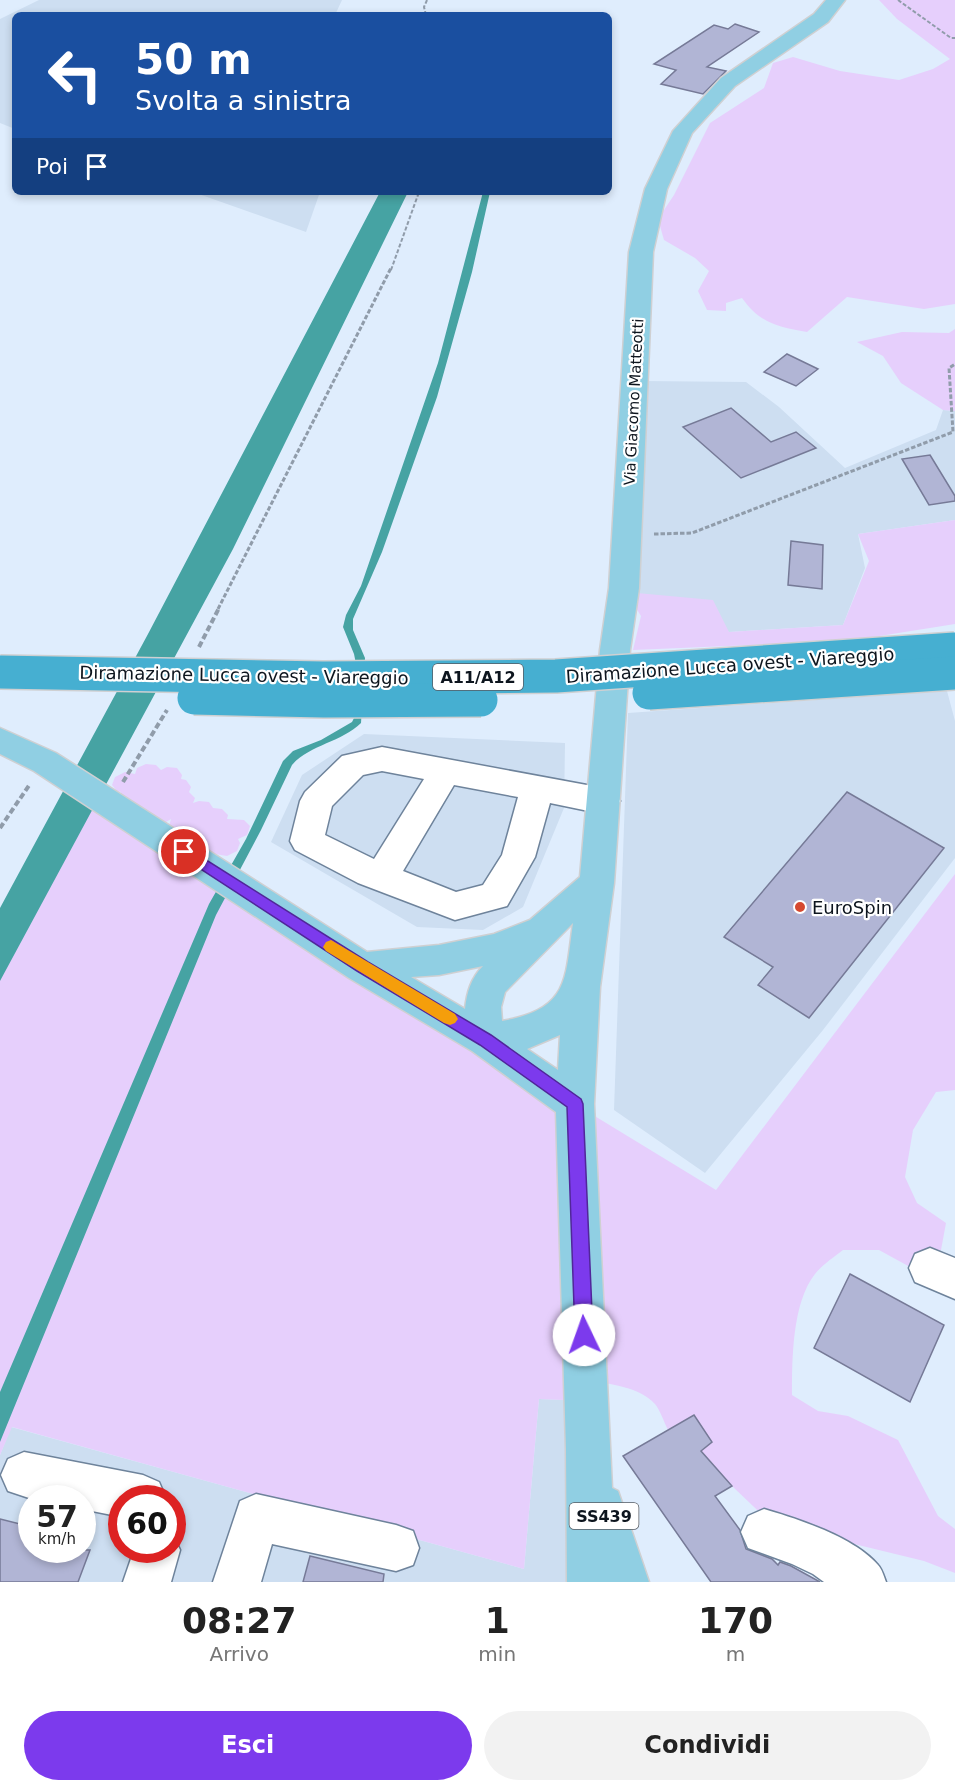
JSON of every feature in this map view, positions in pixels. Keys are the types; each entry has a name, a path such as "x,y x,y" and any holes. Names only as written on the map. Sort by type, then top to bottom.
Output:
{"highway":[{"name":"Diramazione Lucca ovest - Viareggio","path":"0,672 324,678 556,676 955,650"},
{"name":"Diramazione Lucca ovest - Viareggio","path":"0,693 324,701 563,699 955,673"}],"main road":[{"name":"Via Giacomo Matteotti","path":"575,1104 582,987 597,883 615,650 624,588 641,252 656,189 683,130 728,82 821,18 836,0"},
{"path":"0,740 45,762 362,967 485,1040 575,1104"},
{"path":"0,754 45,762"},
{"path":"485,1040 483,1007 488,985 547,925 597,883"},
{"path":"362,967 439,960 500,948 547,925"},
{"name":"Via Giacomo Matteotti","path":"485,1040 531,1032 565,1014 582,987"},
{"name":"SS439","path":"575,1104 589,1449 609,1535 598,1581"}],"lane":[{"path":"537,789 518,857 495,896 455,906 380,877 307,841 317,801 353,765 382,759 603,801"},
{"path":"380,877 404,842 445,771"},
{"path":"24,1475 108,1491"},
{"path":"237,1582 256,1517 396,1548"},
{"path":"764,1532 796,1542 830,1557 862,1582"},
{"path":"147,1582 153,1563"}],"path":[{"path":"898,0 951,38 955,38"},
{"path":"197,652 388,277 418,195"},
{"path":"626,535 692,534 953,432 949,368 955,364"},
{"path":"109,803 156,732 171,702"},
{"path":"0,828 45,762"}],"shaded area":[{"path":"39,0 342,0 336,12 14,12"},
{"path":"879,0 955,0 955,304 924,309 847,297 807,332 770,323 756,313 742,298 726,303 726,311 707,310 698,291 709,271 695,258 664,240 658,219 674,195 710,123 764,88 773,63 793,57 840,71 899,80 933,69 950,59 897,19"},
{"path":"12,13 12,128 0,123 0,19"},
{"path":"201,195 319,195 306,232"},
{"path":"378,195 407,195 233,549 0,981 0,908 148,634"},
{"path":"482,195 489,195 472,272 437,397 382,552 353,619 353,630 365,658 361,723 345,735 307,753 292,765 216,915 0,1442 0,1392 209,904 246,839 283,761 293,751 321,740 352,722 357,712 357,669 354,654 343,627 346,615 361,586 438,363"},
{"path":"955,329 955,411 943,410 901,383 883,356 857,342 902,332 949,333"},
{"path":"642,381 746,382 779,407 845,468 936,430 943,410 955,411 955,520 858,534 865,568 843,625 729,632 626,592"},
{"path":"955,520 955,624 848,641 633,650 641,616 626,592 713,600 729,632 843,625 869,561 858,534"},
{"path":"947,691 955,721 955,858 823,1030 705,1173 614,1110 628,713"},
{"path":"364,734 565,743 564,808 523,907 483,930 417,927 271,842 302,775"},
{"path":"146,764 156,765 161,770 167,767 177,768 182,775 181,779 186,780 191,787 189,792 195,798 193,803 209,802 213,808 222,809 228,815 227,819 244,820 250,826 247,835 238,839 240,843 237,851 227,856 209,853 204,843 192,843 187,833 174,833 169,826 171,819 166,822 155,821 150,812 118,800 121,792 112,785 115,777 125,772 135,774 137,768"},
{"path":"99,796 575,1104 716,1190 955,874 955,1090 936,1092 913,1130 905,1177 917,1203 946,1223 941,1250 910,1267 879,1250 843,1250 821,1267 807,1286 798,1316 793,1349 792,1395 818,1411 848,1416 898,1440 938,1516 955,1529 955,1573 924,1561 772,1524 732,1486 701,1451 712,1442 694,1415 668,1430 657,1407 649,1398 623,1387 587,1381 588,1401 539,1399 524,1569 12,1427 0,1455 0,980"},
{"path":"539,1399 588,1401 591,1582 0,1582 0,1455 11,1427 524,1569"}],"building":[{"path":"735,24 759,32 707,67 726,71 703,94 661,84 676,70 654,64 714,25 728,29"},
{"path":"787,354 818,369 796,386 764,372"},
{"path":"731,408 771,442 796,432 816,448 741,478 683,427"},
{"path":"930,455 955,496 955,501 929,505 902,459"},
{"path":"791,541 823,545 822,589 788,585"},
{"path":"847,792 944,848 809,1018 758,985 773,967 724,937"},
{"path":"850,1274 944,1325 910,1402 814,1348"},
{"path":"694,1415 712,1442 701,1451 732,1486 715,1496 740,1530 746,1549 772,1559 778,1565 780,1562 791,1566 820,1582 711,1582 623,1456"},
{"path":"0,1519 18,1524 18,1563 85,1563 78,1582 0,1582"},
{"path":"310,1556 384,1574 383,1582 303,1582"}],"slow traffic":[{"path":"331,947 450,1019"}],"place":[{"name":"EuroSpin","path":"800,907"}],"route":[{"path":"184,852 362,967 485,1040 575,1104 584,1335"}]}
